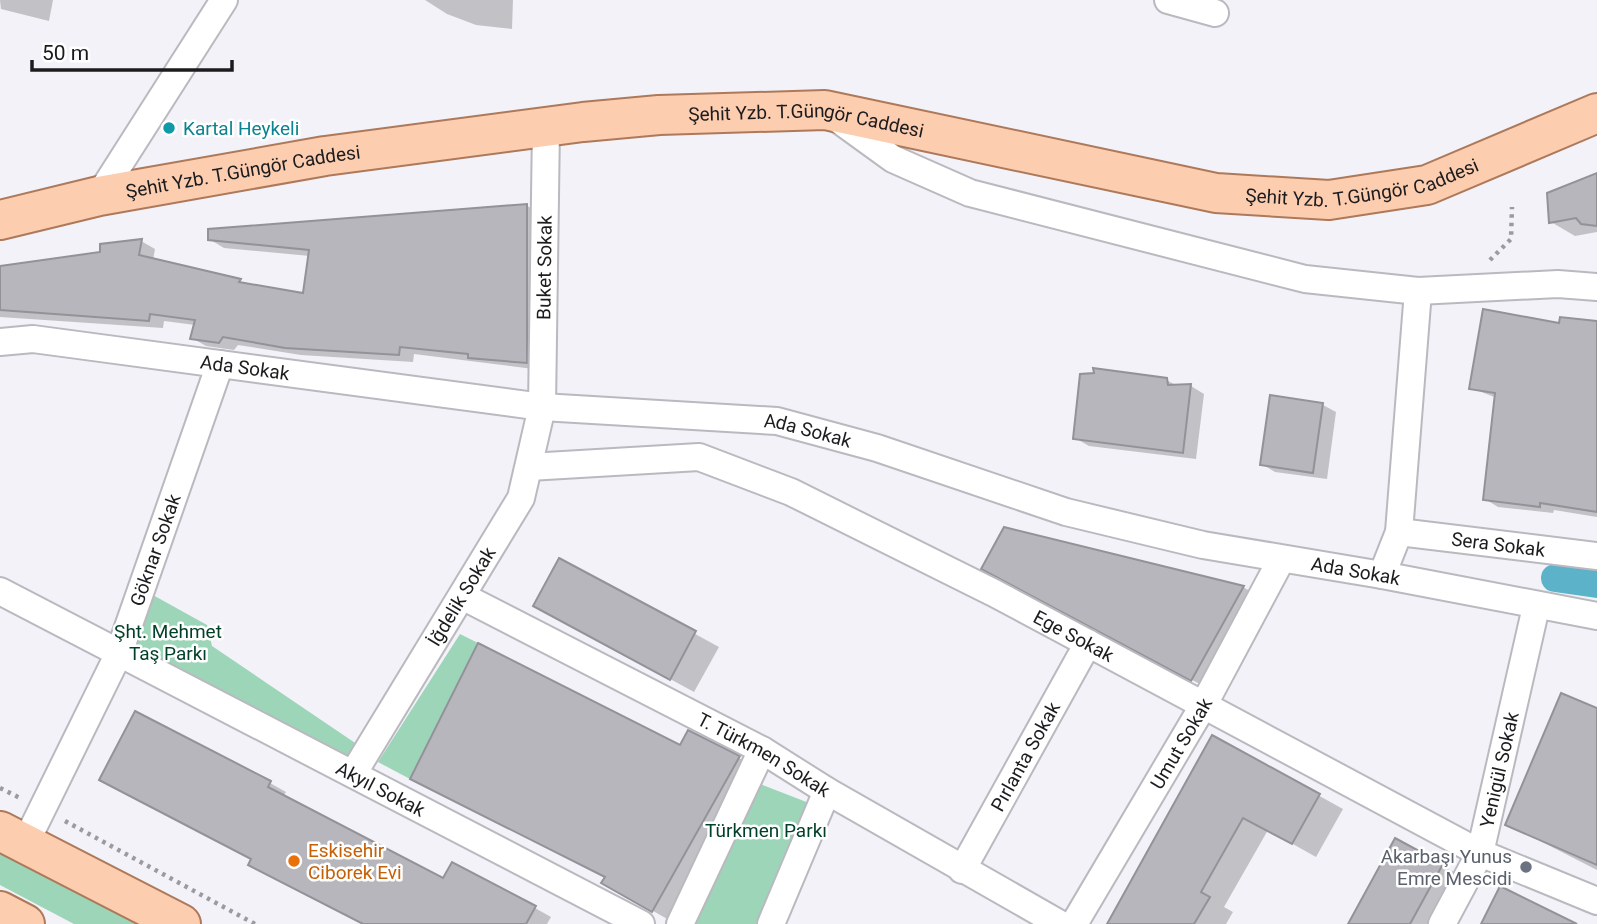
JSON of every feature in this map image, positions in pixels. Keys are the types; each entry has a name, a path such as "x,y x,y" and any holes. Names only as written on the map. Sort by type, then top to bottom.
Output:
{"main road":[{"name":"Şehit Yzb. T.Güngör Caddesi","path":"0,220 99,196 325,156 659,115 825,110 1216,193 1329,200 1427,185 1597,113"},
{"path":"12,837 181,924"},
{"path":"0,911 25,924"}],"street":[{"path":"99,196 224,0"},
{"path":"1168,0 1215,13"},
{"path":"825,110 893,159 970,193 1305,279 1418,291 1558,284 1597,287"},
{"name":"Buket Sokak","path":"542,407 546,127"},
{"path":"1382,575 1399,531 1418,291"},
{"name":"Ada Sokak","path":"0,342 33,339 542,407 777,421 877,448 1066,512 1281,560 1382,575 1536,607 1597,616"},
{"name":"Göknar Sokak","path":"12,837 42,809 119,653 220,364"},
{"name":"İğdelik Sokak","path":"353,774 521,498 542,407"},
{"name":"Ege Sokak","path":"529,467 699,457 791,492 995,593 1480,853 1597,901"},
{"name":"Sera Sokak","path":"1399,531 1597,556"},
{"name":"Umut Sokak","path":"1074,924 1203,706 1281,560"},
{"name":"Akyıl Sokak","path":"0,591 641,924"},
{"name":"T. Türkmen Sokak","path":"462,596 762,750 827,792 1060,924"},
{"name":"Yenigül Sokak","path":"1442,924 1480,853 1536,607"},
{"name":"Pırlanta Sokak","path":"962,870 1088,643"},
{"path":"680,924 762,750"},
{"path":"771,924 827,792"}],"path":[{"path":"1485,262 1496,256 1511,239 1512,208"},
{"path":"0,788 255,924"}],"green space":[{"name":"Şht. Mehmet Taş Parkı","path":"142,589 207,625 212,646 367,751 353,774 119,653"},
{"path":"460,634 478,643 410,779 378,762"},
{"name":"Türkmen Parkı","path":"755,782 809,803 756,924 694,924"},
{"path":"0,850 142,924 74,924 0,885"}],"building":[{"path":"1597,173 1597,226 1581,224 1576,218 1549,223 1547,193"},
{"path":"527,204 527,363 468,358 468,354 400,347 399,355 285,348 223,337 219,343 190,339 195,320 150,314 149,321 0,310 0,266 100,252 100,244 142,239 139,255 241,279 239,282 303,293 309,250 208,240 208,229"},
{"path":"1483,309 1559,323 1560,317 1597,321 1597,512 1540,503 1540,507 1483,500 1495,393 1469,389"},
{"path":"1093,368 1167,378 1168,385 1191,384 1183,453 1073,439 1080,374 1094,373"},
{"path":"1270,395 1323,403 1313,473 1260,465"},
{"path":"1004,527 1244,586 1191,681 981,569"},
{"path":"559,558 696,631 670,680 533,606"},
{"path":"478,643 680,745 688,730 740,756 652,912 601,883 605,877 410,779"},
{"path":"1561,693 1597,708 1597,865 1505,825"},
{"path":"135,711 271,781 268,787 443,878 452,862 536,906 526,924 363,924 248,865 251,859 99,780"},
{"path":"1212,735 1320,794 1292,844 1243,818 1201,892 1210,897 1194,924 1107,924"},
{"path":"1395,838 1443,864 1410,924 1348,924"},
{"path":"1500,886 1577,924 1481,924"}],"waterway":[{"path":"1555,578 1597,584"}],"place":[{"name":"Kartal Heykeli","path":"169,128"},
{"name":"Eskisehir Ciborek Evi","path":"294,861"},
{"name":"Akarbaşı Yunus Emre Mescidi","path":"1526,867"}]}
